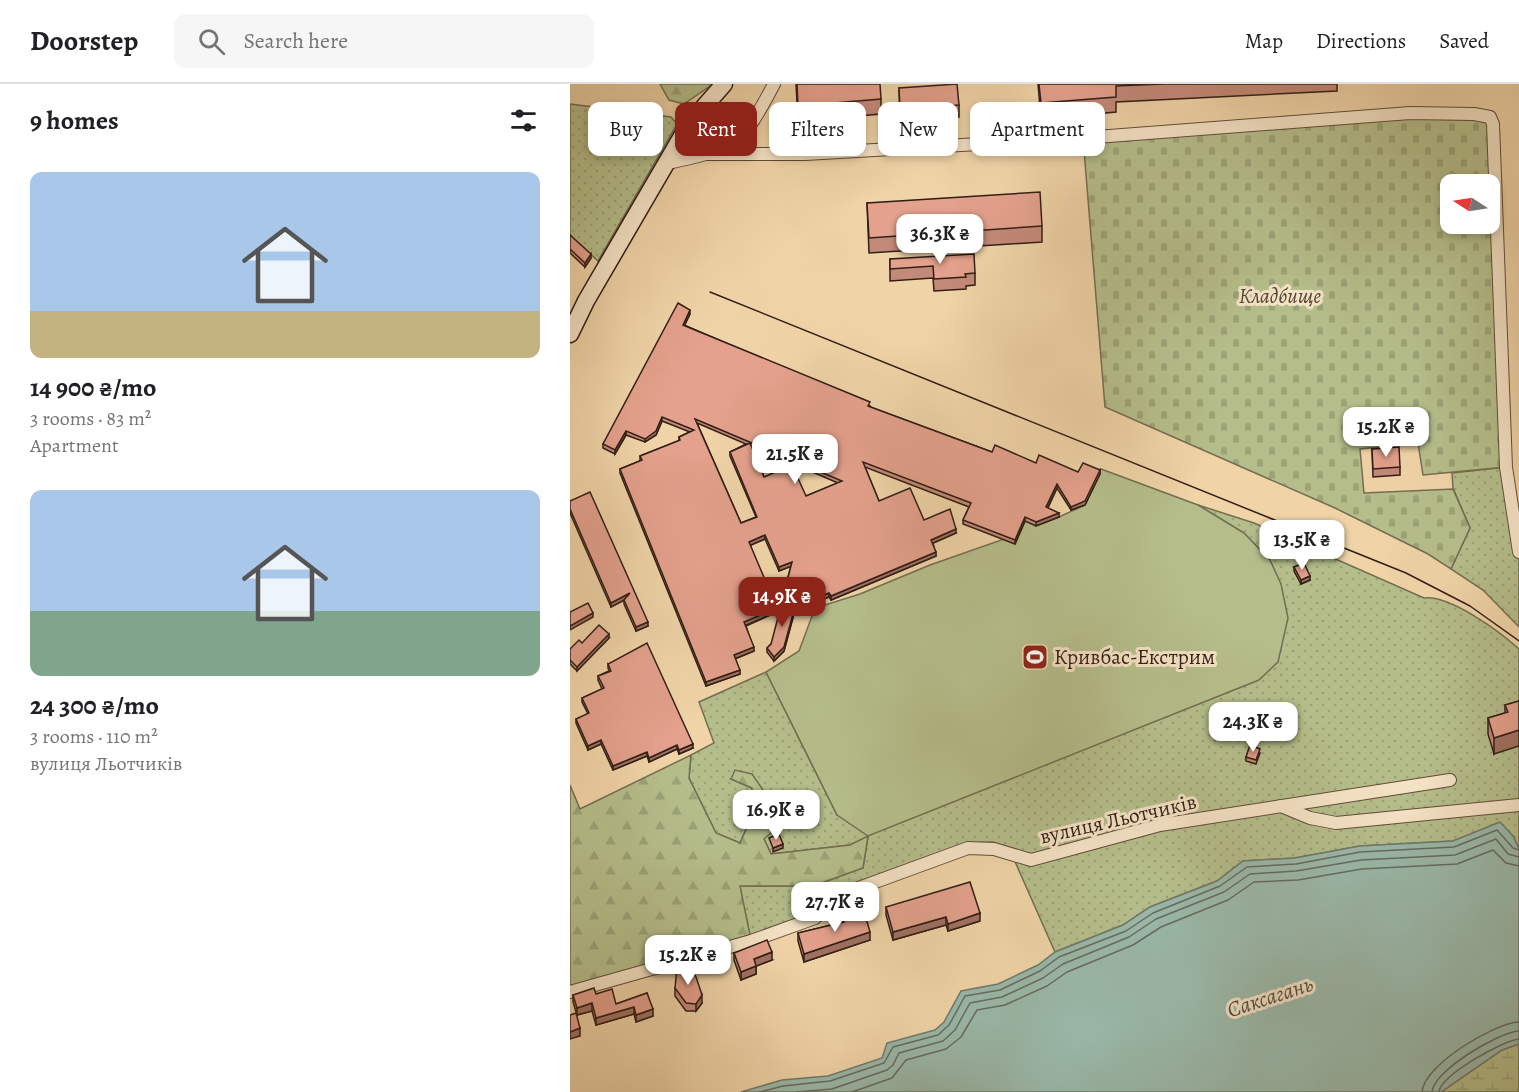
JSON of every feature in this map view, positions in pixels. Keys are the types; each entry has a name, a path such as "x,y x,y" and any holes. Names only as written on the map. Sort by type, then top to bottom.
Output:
{"main road":[{"path":"570,334 586,301 689,124 724,84"}],"street":[{"path":"757,110 774,84"},
{"path":"757,154 805,154 1083,138 1410,113 1474,114 1490,117 1493,124 1496,177 1506,466 1519,552"},
{"path":"668,163 698,156"},
{"name":"вулиця Льотчиків","path":"570,992 751,941 815,918 837,896 968,848 994,849 1031,860 1160,825 1450,780"},
{"path":"1281,806 1310,818 1336,823 1519,805"}],"green space":[{"path":"660,84 713,84 687,102 669,100"},
{"path":"570,104 588,106 588,156 659,156 598,261 570,235"},
{"name":"Кладбище","path":"1368,115 1490,117 1493,174 1440,174 1440,234 1495,234 1506,467 1423,475 1418,443 1360,449 1364,493 1453,489 1470,528 1451,569 1428,554 1335,508 1105,407 1084,156 1105,156 1105,136"},
{"path":"663,116 671,117 675,122 675,127 663,148"},
{"path":"1506,467 1519,552 1519,627 1483,590 1451,569 1470,528 1453,488 1452,473"},
{"name":"Кривбас-Екстрим","path":"1101,469 1198,505 1244,533 1270,560 1281,584 1288,618 1278,662 1259,680 868,836 837,815 766,672 799,651 815,608 860,594 930,565 1004,539 1015,544 1025,521 1059,517 1085,505"},
{"path":"1198,505 1254,523 1424,598 1447,602 1487,624 1519,649 1519,849 1513,836 1473,834 1453,841 1360,846 1295,858 1243,861 1217,881 1150,907 1123,925 1055,952 1009,848 993,842 966,843 835,890 811,915 750,935 739,886 813,886 863,868 868,837 850,845 771,854 764,839 752,774 731,779 752,788 752,816 740,843 716,833 689,778 691,755 714,743 699,702 766,672 837,815 1270,560 1244,533"},
{"path":"691,755 689,778 716,833 740,843 752,816 752,788 731,779 735,770 752,774 779,813 778,827 764,839 771,854 850,845 868,836 863,868 813,886 740,886 750,935 570,986 570,785 580,809"},
{"path":"1519,1044 1519,1092 1441,1092 1502,1050"}],"water":[{"name":"Саксагань","path":"1500,822 1513,836 1519,849 1519,1044 1502,1050 1441,1092 741,1092 782,1080 828,1076 882,1058 887,1043 935,1030 944,1022 961,991 998,984 1038,965 1055,952 1123,925 1150,907 1217,881 1243,861 1295,858 1360,846 1453,841"}],"building":[{"path":"797,84 880,84 881,99 798,102"},
{"path":"957,84 959,105 958,102 900,102 899,88"},
{"path":"1039,84 1163,84 1116,86 1116,97 1041,102"},
{"path":"1040,192 1042,226 869,238 867,203"},
{"path":"570,235 591,254 585,263 570,249"},
{"path":"974,254 975,273 965,274 966,277 934,279 933,266 890,269 890,259"},
{"path":"678,303 690,310 683,325 870,402 868,406 992,452 995,445 1036,463 1039,455 1078,472 1083,463 1100,470 1085,501 1071,507 1057,484 1046,507 1059,513 1036,522 1025,517 1015,540 963,520 971,503 863,462 879,501 910,488 924,520 950,509 956,529 931,540 936,552 831,596 829,593 809,601 791,597 786,585 792,562 779,567 765,535 749,542 777,608 744,622 754,647 734,655 740,670 706,682 620,469 642,460 640,456 680,440 679,437 694,430 662,417 656,431 645,439 626,431 615,450 603,444","holes":["695,419 842,481 806,496 792,465 764,477 750,443 730,452 757,517 741,523"]},
{"path":"1399,447 1400,467 1373,469 1372,449"},
{"path":"590,492 648,622 636,627 624,600 630,593 611,603 570,509 570,501"},
{"path":"1304,563 1310,576 1301,580 1294,567"},
{"path":"797,599 784,647 774,657 767,648 771,644 781,606"},
{"path":"588,603 593,613 570,626 570,612"},
{"path":"599,625 609,634 577,667 570,660 570,649 579,640 582,643"},
{"path":"647,643 693,744 679,750 677,745 649,758 647,752 613,766 601,740 588,746 576,719 589,713 582,698 604,688 598,676 611,671 608,664"},
{"path":"1519,701 1519,730 1494,738 1488,718 1508,712 1505,705"},
{"path":"1250,745 1260,749 1256,760 1246,757"},
{"path":"779,834 783,844 773,848 769,838"},
{"path":"970,882 980,913 948,924 946,917 893,932 886,907"},
{"path":"864,911 870,932 804,954 798,933 844,922 843,917"},
{"path":"767,940 772,952 754,959 756,966 741,972 734,953"},
{"path":"677,968 690,968 696,977 702,995 696,1004 686,1003 675,988"},
{"path":"594,988 596,994 612,989 616,1004 647,993 653,1009 636,1015 634,1007 596,1018 592,1003 577,1008 573,995"},
{"path":"576,1013 580,1028 570,1032 570,1015"}],"tram line":[{"path":"710,292 1406,573 1470,606 1519,641"}],"place":[{"name":"Кривбас-Екстрим","path":"1035,657"}]}
